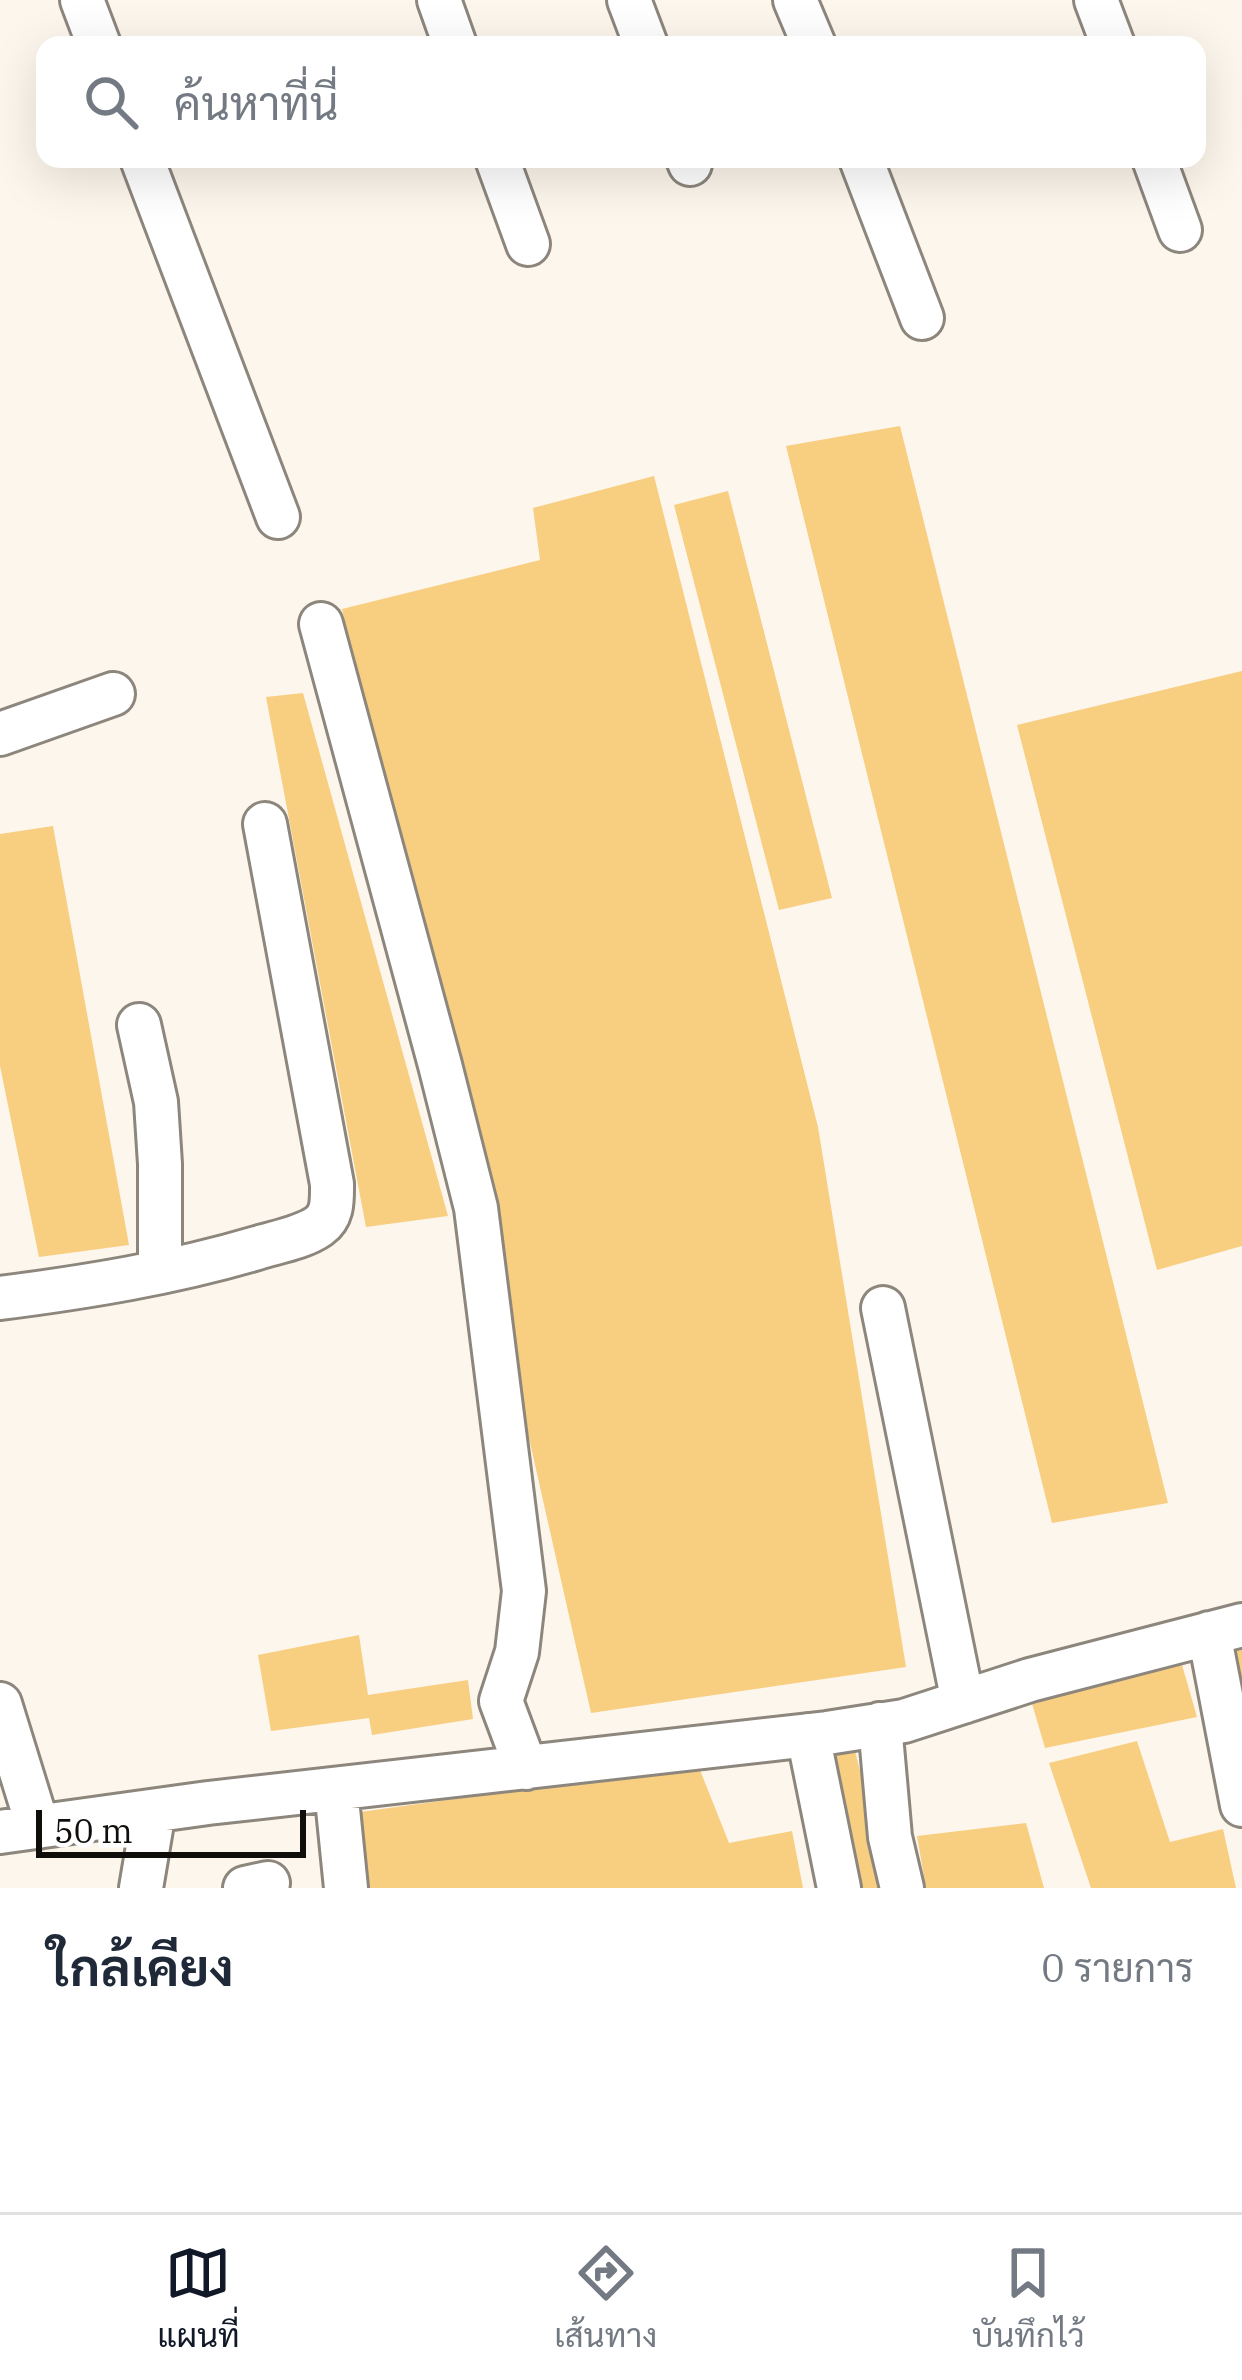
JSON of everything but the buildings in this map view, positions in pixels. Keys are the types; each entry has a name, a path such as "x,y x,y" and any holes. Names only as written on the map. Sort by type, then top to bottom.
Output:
{"street":[{"path":"82,0 96,36"},
{"path":"439,0 452,36"},
{"path":"629,0 643,36"},
{"path":"795,0 810,36"},
{"path":"1096,0 1109,36"},
{"path":"145,168 278,517"},
{"path":"500,168 528,244"},
{"path":"864,168 922,318"},
{"path":"1157,168 1180,230"},
{"path":"321,624 476,1208 524,1591 517,1652 501,1701 526,1768"},
{"path":"0,734 113,694"},
{"path":"0,1298 68,1290 209,1262 298,1236 321,1225 332,1208 328,1162 265,824"},
{"path":"139,1025 156,1102 160,1272"},
{"path":"883,1308 963,1702"},
{"path":"0,1703 19,1829 904,1721 1030,1680 1225,1629 1242,1805"},
{"path":"880,1724 890,1838 902,1888"},
{"path":"808,1735 839,1888"},
{"path":"336,1789 346,1888"},
{"path":"141,1888 154,1810"}]}
